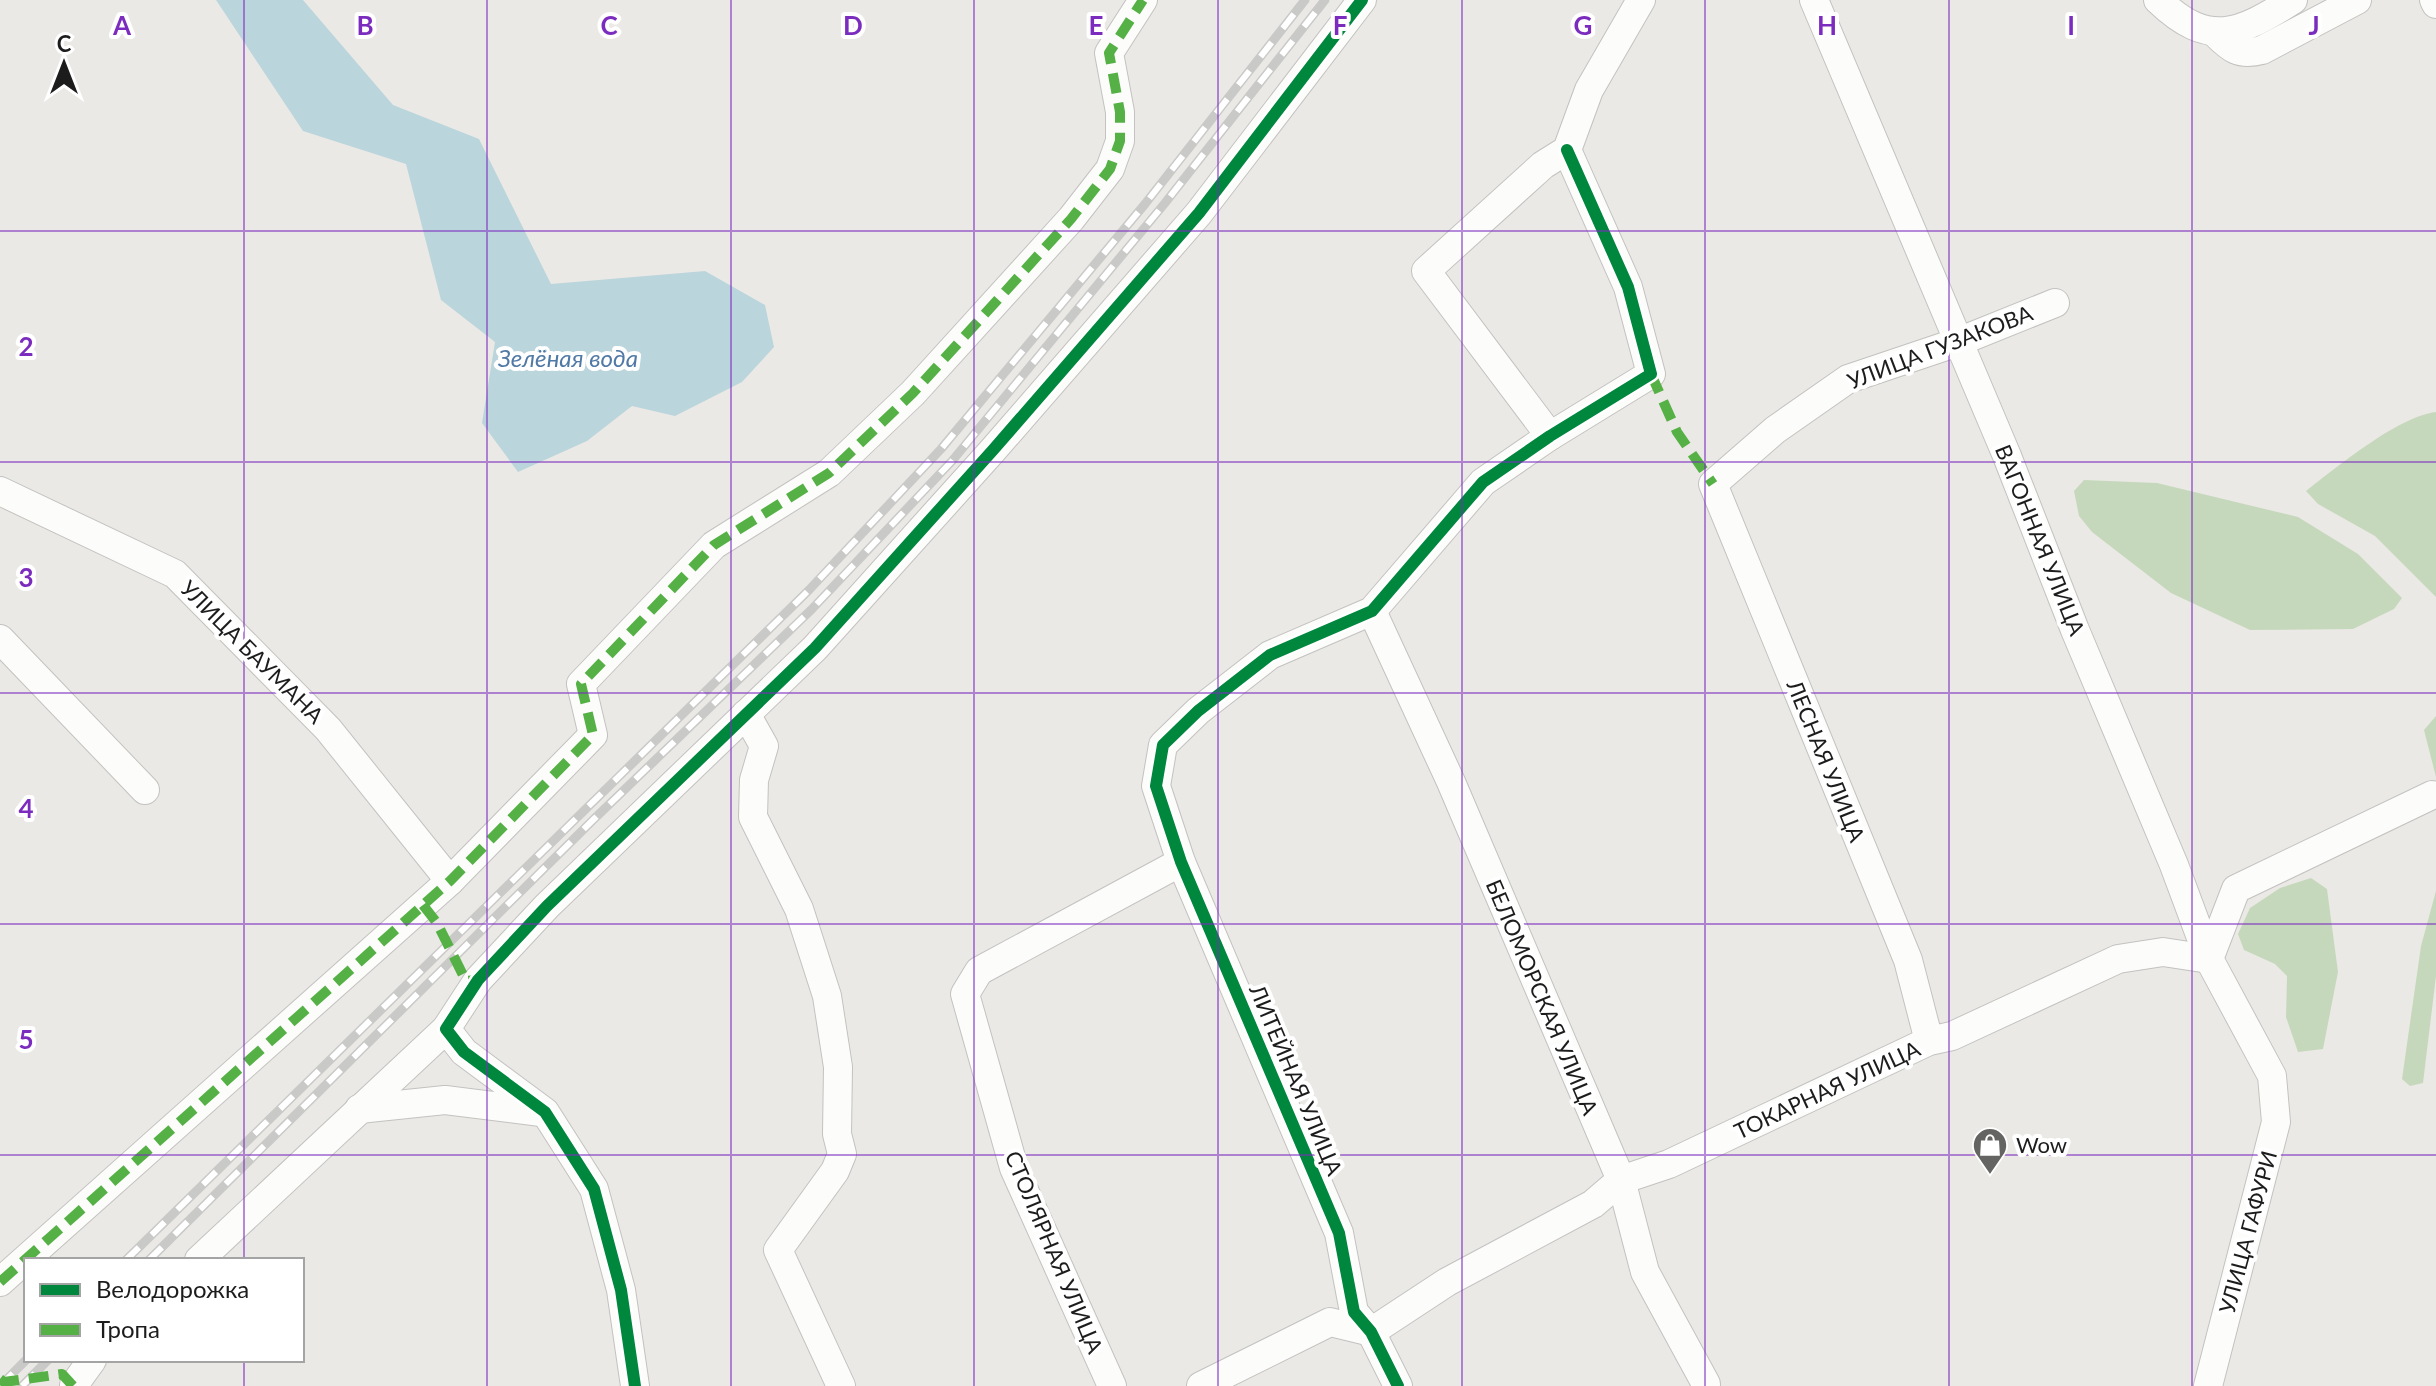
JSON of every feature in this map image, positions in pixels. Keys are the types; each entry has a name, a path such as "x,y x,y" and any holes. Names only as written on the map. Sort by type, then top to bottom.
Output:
{"street":[{"path":"27,1258 450,881 593,735 581,684 714,545 829,473 913,393 1071,219 1110,169 1120,141 1120,112 1109,53 1143,0"},
{"path":"201,1258 446,1029 478,980 547,906 815,648 993,450 1199,213 1362,0"},
{"path":"1550,436 1426,271 1543,165 1567,150 1589,90 1641,0"},
{"name":"ВАГОННАЯ УЛИЦА","path":"1814,0 2007,456 2075,630 2174,865 2209,959 2272,1076"},
{"path":"2158,0 2179,20 2215,33 2233,50 2247,54 2262,50 2357,0"},
{"path":"2215,33 2255,24 2293,0"},
{"path":"1372,611 1483,482 1550,436 1651,374 1628,287 1567,150"},
{"name":"УЛИЦА ГУЗАКОВА","path":"1713,484 1775,430 1848,379 1958,342 2055,303"},
{"name":"ЛЕСНАЯ УЛИЦА","path":"1713,484 1908,960 1929,1041"},
{"name":"УЛИЦА БАУМАНА","path":"0,491 175,574 328,729 450,881"},
{"name":"ЛИТЕЙНАЯ УЛИЦА","path":"1372,611 1270,655 1198,711 1163,745 1156,786 1181,862 1339,1233 1354,1312 1371,1332 1398,1386"},
{"name":"БЕЛОМОРСКАЯ УЛИЦА","path":"1372,611 1451,782 1621,1180 1645,1272 1706,1384"},
{"path":"0,639 145,790"},
{"path":"746,714 764,746 754,780 753,817 799,909 827,996 838,1067 837,1134 842,1154 835,1171 778,1250 841,1386"},
{"path":"2209,959 2236,889 2432,795"},
{"name":"СТОЛЯРНАЯ УЛИЦА","path":"1112,1386 1014,1168 965,994 979,971 1181,862"},
{"name":"ТОКАРНАЯ УЛИЦА","path":"1371,1332 1447,1282 1593,1204 1621,1180 1669,1164 1929,1041 1952,1036 2118,959 2163,952 2209,959"},
{"path":"446,1029 464,1052 545,1112 594,1189 621,1290 635,1386"},
{"name":"УЛИЦА ГАФУРИ","path":"2208,1386 2276,1122 2272,1076"},
{"path":"359,1109 445,1100 545,1112"},
{"path":"0,1282 24,1261"},
{"path":"1201,1386 1330,1322 1371,1332"},
{"path":"74,1385 91,1362"}],"green space":[{"path":"2436,412 2436,597 2375,536 2318,504 2306,491 2386,433 2420,416"},
{"path":"2084,480 2157,483 2298,517 2358,554 2402,598 2394,609 2353,629 2250,630 2171,593 2092,532 2079,516 2074,491"},
{"path":"2436,716 2436,777 2424,730"},
{"path":"2311,878 2327,889 2338,972 2323,1049 2298,1052 2286,1017 2287,976 2275,964 2244,950 2238,934 2250,908 2280,888"},
{"path":"2436,891 2436,976 2423,1083 2410,1086 2402,1079 2421,946"}],"water":[{"name":"Зелёная вода","path":"216,0 303,0 393,105 479,139 551,284 705,271 765,305 774,347 742,382 675,416 632,406 587,441 518,472 482,423 495,342 441,300 406,164 303,131"}],"railway":[{"path":"128,1258 809,590 941,449 1145,204 1305,0"},
{"path":"151,1258 594,819 812,609 952,461 1165,203 1325,0"},
{"path":"0,1386 24,1362"},
{"path":"22,1386 46,1362"}],"marked path":[{"path":"27,1258 450,881 593,735 581,684 714,545 829,473 913,393 1071,219 1110,169 1120,141 1120,112 1109,53 1143,0"},
{"path":"1651,374 1677,432 1713,484"},
{"path":"423,905 437,923 466,981 478,980"},
{"path":"0,1282 24,1261"},
{"path":"0,1379 4,1382 62,1374 73,1386"}],"cycle path":[{"path":"635,1386 621,1290 594,1189 545,1112 464,1052 446,1029 478,980 547,906 815,648 993,450 1199,213 1362,0"},
{"path":"1398,1386 1371,1332 1354,1312 1339,1233 1181,862 1156,786 1163,745 1198,711 1270,655 1372,611 1483,482 1550,436 1651,374 1628,287 1567,150"}],"place":[{"name":"Wow","path":"1990,1176"}]}
